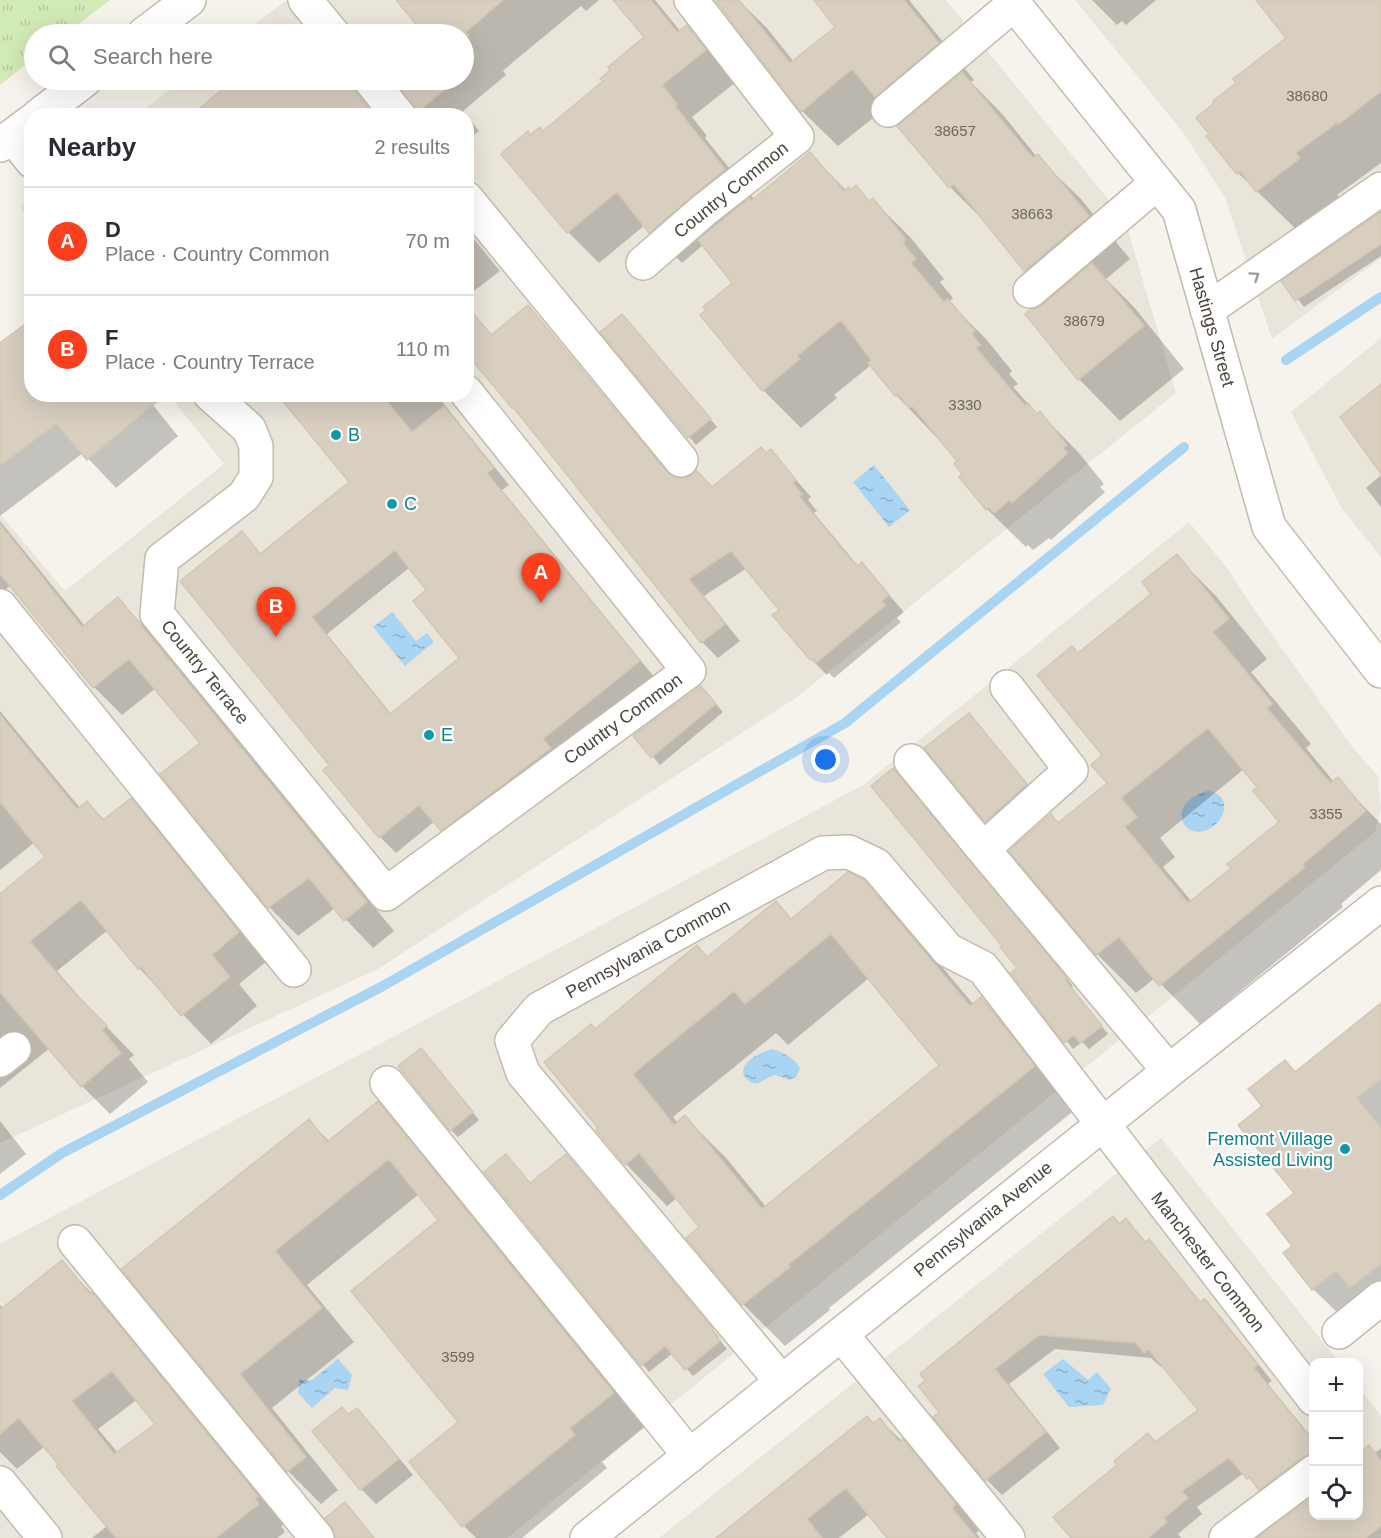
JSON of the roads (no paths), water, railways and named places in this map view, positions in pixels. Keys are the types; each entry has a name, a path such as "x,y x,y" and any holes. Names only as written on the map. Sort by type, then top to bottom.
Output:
{"street":[{"path":"157,24 189,0"},
{"path":"305,0 325,24"},
{"name":"Country Common","path":"643,263 704,210 797,137 691,0"},
{"path":"888,110 1012,2"},
{"name":"Hastings Street","path":"1012,2 1179,210 1269,527 1381,671"},
{"path":"48,108 72,90"},
{"path":"378,90 393,108"},
{"path":"14,134 24,149"},
{"path":"1030,291 1157,183"},
{"path":"1207,310 1381,189"},
{"path":"474,208 681,460"},
{"name":"Country Terrace","path":"219,402 249,429 255,446 256,477 244,496 162,559 157,614 386,894"},
{"name":"Country Common","path":"386,894 689,670 474,402"},
{"path":"0,606 294,970"},
{"path":"983,849 1071,770 1007,687"},
{"path":"911,761 1169,1071"},
{"name":"Pennsylvania Common","path":"782,1382 523,1073 512,1041 539,1009 823,853 849,852 876,865 948,950 983,968 1101,1125"},
{"name":"Pennsylvania Avenue","path":"590,1537 1101,1125 1381,903"},
{"path":"387,1083 690,1456"},
{"name":"Manchester Common","path":"1101,1125 1309,1393"},
{"path":"75,1242 316,1538"},
{"path":"1339,1332 1381,1299"},
{"path":"841,1334 1008,1538"},
{"path":"1226,1538 1309,1476"},
{"path":"0,1483 45,1538"}],"water":[{"path":"874,465 910,510 889,527 853,482"},
{"path":"392,612 416,641 427,633 434,642 405,666 373,627"},
{"path":"1208,791 1222,799 1224,810 1214,826 1208,830 1195,832 1184,824 1182,812 1187,802"},
{"path":"772,1049 788,1056 798,1064 800,1068 796,1077 789,1080 775,1075 759,1083 748,1080 743,1072 747,1063 757,1055"},
{"path":"338,1359 352,1375 348,1390 335,1388 312,1408 298,1393 299,1380 312,1380"},
{"path":"1063,1359 1088,1380 1097,1372 1111,1389 1103,1405 1069,1407 1043,1374"}],"waterway":[{"path":"1286,360 1381,297"},
{"path":"0,1195 62,1153 381,987 845,723 1184,447"}],"place":[{"name":"B","path":"336,435"},
{"name":"C","path":"392,504"},
{"name":"D","path":"541,603"},
{"name":"F","path":"276,637"},
{"name":"E","path":"429,735"},
{"name":"Fremont Village Assisted Living","path":"1345,1149"}]}
